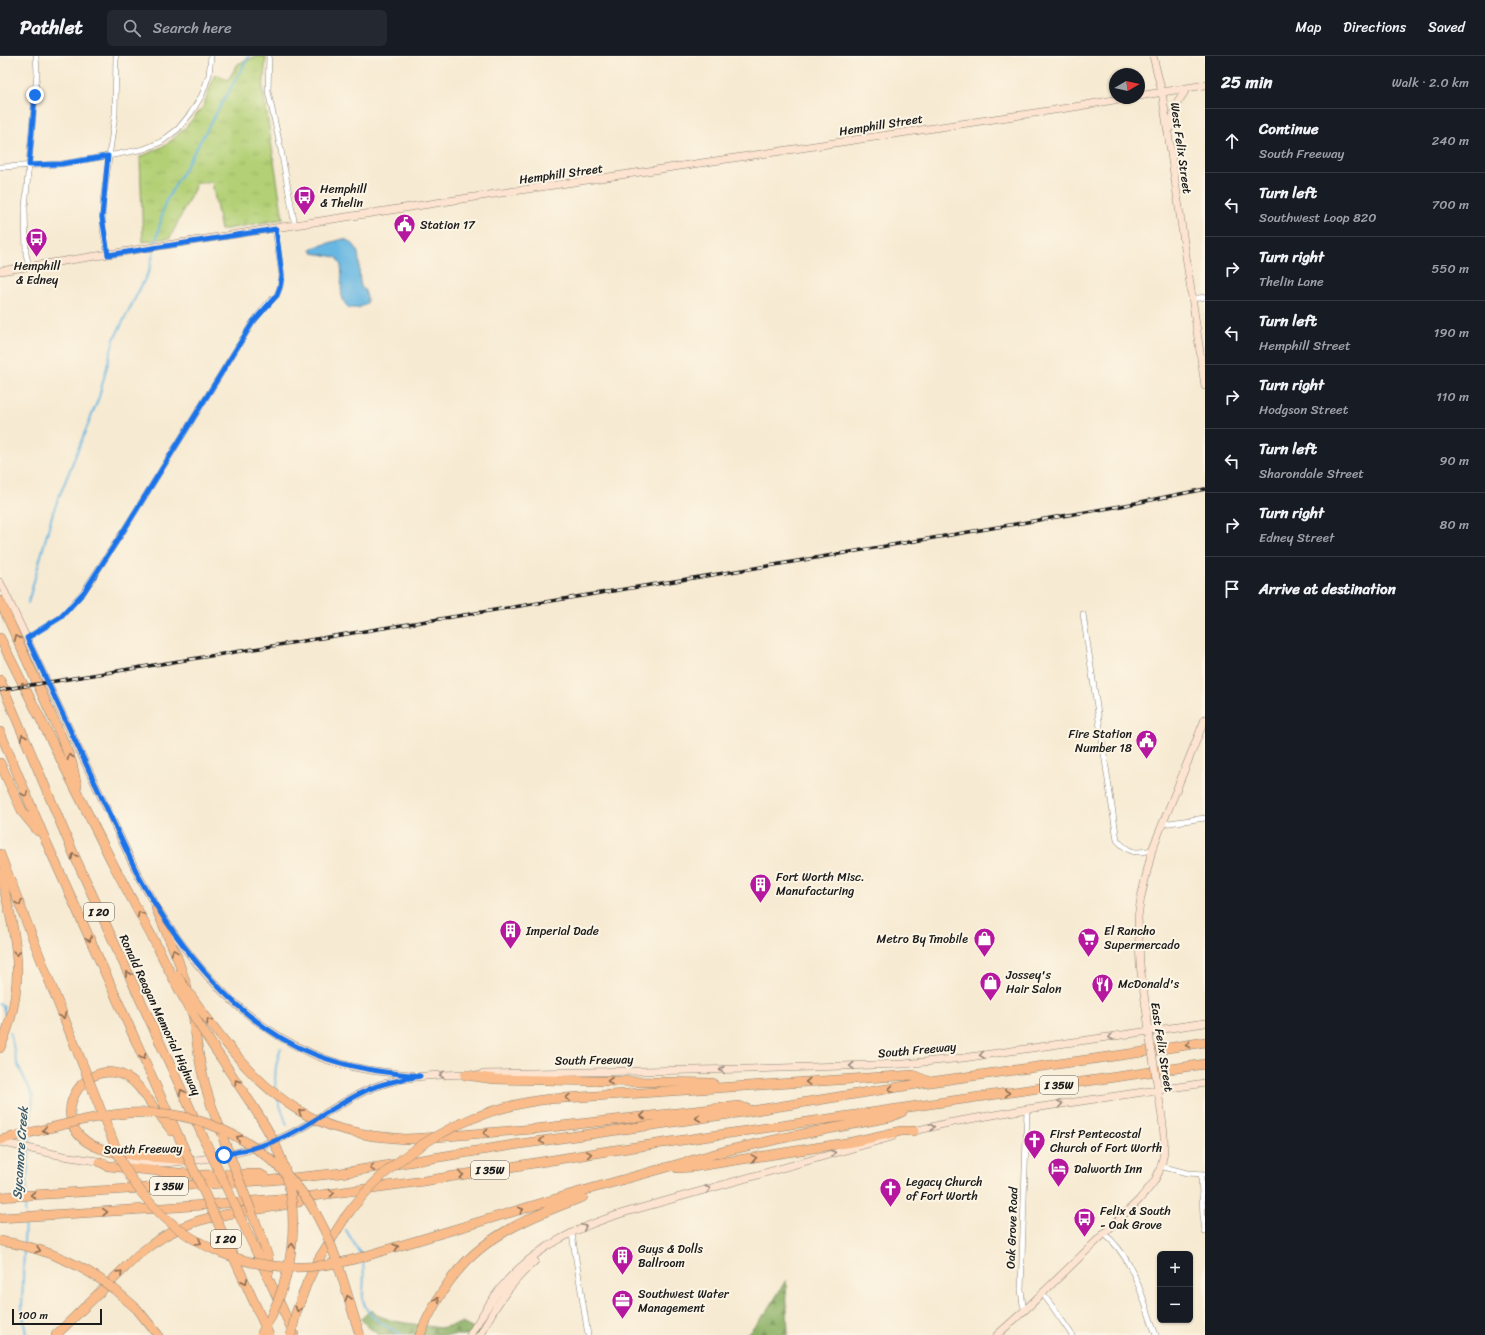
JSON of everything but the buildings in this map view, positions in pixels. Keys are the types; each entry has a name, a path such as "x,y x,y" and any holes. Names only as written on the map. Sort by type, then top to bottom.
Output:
{"highway":[{"path":"0,601 70,756 78,795"},
{"path":"0,638 113,864 185,1002 267,1128 278,1152 286,1176 292,1202 293,1220 291,1257 281,1295 261,1335"},
{"name":"Ronald Reagan Memorial Highway","path":"0,680 74,857 295,1335"},
{"name":"I 20","path":"0,732 45,839 182,1144 270,1335"},
{"path":"0,763 23,813 45,839"},
{"path":"0,854 114,1147 126,1172 148,1201 174,1226 204,1244 227,1255 253,1263 284,1268 337,1264 573,1197 659,1169 725,1151 792,1136 891,1117 913,1107"},
{"path":"0,874 12,920 17,948 18,969 15,1000 11,1018 0,1048"},
{"path":"156,908 188,991 204,1081 210,1103 268,1257 269,1279"},
{"path":"158,948 222,1039 245,1067 284,1100 303,1113 324,1124 374,1136 405,1139 534,1129 739,1106 751,1111"},
{"name":"I 35W","path":"0,1197 272,1180 340,1173 513,1145 751,1111 930,1082 1205,1042"},
{"name":"I 35W","path":"0,1218 313,1196 424,1181 608,1151 1205,1064"},
{"path":"182,1144 139,1087 124,1076 106,1072 95,1076 82,1084 73,1098 70,1109 73,1125 82,1138 91,1145 126,1154 185,1160"},
{"path":"465,1075 494,1079 775,1084"},
{"path":"291,1335 302,1295 320,1258 350,1211 383,1176 402,1160 440,1134 464,1122 502,1109 550,1099 912,1075 930,1082"},
{"path":"0,1141 104,1117 141,1113 167,1114 190,1119 213,1125 236,1136 259,1150 278,1165 296,1184 314,1210 324,1228 332,1248 360,1335"},
{"path":"659,1169 693,1168 852,1142 901,1131 914,1131"},
{"path":"100,1162 108,1166 199,1175 260,1174 272,1180"},
{"path":"56,1335 138,1255 173,1230 209,1217 298,1203 313,1196"},
{"path":"420,1335 440,1294 454,1274 470,1256 487,1242 504,1231 573,1197"},
{"path":"0,1241 39,1250 69,1262 106,1283 152,1320 166,1335"},
{"path":"137,1309 158,1335"}],"main road":[{"name":"West Felix Street","path":"1154,56 1162,92 1205,386"},
{"path":"1145,95 1205,85"},
{"path":"1168,134 1176,105 1188,88"},
{"name":"Hemphill Street","path":"0,271 1109,101"},
{"path":"0,582 121,842 156,908 204,972 252,1018 281,1038 314,1055 363,1069 420,1076"},
{"name":"East Felix Street","path":"1025,1310 1103,1233 1139,1200 1155,1180 1162,1160 1164,1135 1140,965 1138,917 1152,850 1205,719"},
{"name":"South Freeway","path":"0,1141 63,1156 100,1162 168,1163 224,1155 260,1146 287,1135 371,1088 420,1076 734,1070 904,1064 963,1058 1205,1023"},
{"path":"470,1335 514,1281 533,1263 562,1239 602,1219 914,1131 948,1123 1157,1086 1205,1083"},
{"path":"998,1335 1025,1310"},
{"path":"481,1335 485,1317"}],"street":[{"path":"28,266 26,254 25,208 37,72 36,56"},
{"path":"108,255 102,217 108,156 115,114 116,56"},
{"path":"0,168 61,164 131,152 161,142 178,129 191,113 206,86 210,74 211,56"},
{"path":"270,56 268,91 295,226"},
{"path":"27,638 61,617 84,592 253,322 277,295 282,276 276,229"},
{"path":"1192,299 1205,297"},
{"path":"1083,614 1117,840 1126,849 1133,852 1152,850"},
{"path":"1162,824 1205,818"},
{"name":"Oak Grove Road","path":"1025,1310 1021,1290 1027,1108"},
{"path":"1160,1166 1188,1173 1203,1174 1203,1216 1205,1231"},
{"path":"1103,1233 1117,1246 1131,1269 1156,1335"},
{"path":"572,1234 588,1335"},
{"path":"1042,1293 1072,1335"}],"green space":[{"path":"257,56 266,56 263,89 283,219 221,230 212,182 197,183 170,238 143,242 140,157 166,145 186,127 203,107 215,74 228,80 238,64"},
{"path":"786,1280 788,1335 746,1335 768,1310"},
{"path":"371,1310 377,1315 393,1321 440,1328 462,1323 485,1335 379,1335 367,1326 361,1319"}],"water":[{"path":"343,239 355,246 359,258 361,287 366,293 367,304 358,308 349,308 344,303 341,289 342,275 340,262 336,257 313,253 311,251 312,248"}],"waterway":[{"path":"155,245 165,203 249,56"},
{"path":"28,603 53,512 99,397 114,339 149,271 154,250"},
{"name":"Sycamore Creek","path":"0,1004 3,1006 6,1018"},
{"name":"Sycamore Creek","path":"10,1032 17,1063 33,1096 30,1129"},
{"path":"276,1090 276,1069 281,1048"},
{"path":"278,1100 287,1125"},
{"name":"Sycamore Creek","path":"26,1193 30,1136"},
{"name":"Sycamore Creek","path":"25,1213 26,1197"},
{"name":"Sycamore Creek","path":"24,1243 25,1219"},
{"path":"346,1230 361,1255"},
{"name":"Sycamore Creek","path":"24,1249 22,1309 26,1335"},
{"path":"362,1259 364,1271 363,1300 365,1307 369,1313 381,1323 402,1335"}],"railway":[{"path":"0,690 774,565 1121,506 1205,489"}],"place":[{"name":"Hemphill & Thelin","path":"304,216"},
{"name":"Station 17","path":"404,244"},
{"name":"Hemphill & Edney","path":"37,258"},
{"name":"Fire Station Number 18","path":"1147,760"},
{"name":"Fort Worth Misc. Manufacturing","path":"761,904"},
{"name":"Imperial Dade","path":"510,950"},
{"name":"Metro By Tmobile","path":"984,958"},
{"name":"El Rancho Supermercado","path":"1088,958"},
{"name":"Jossey's Hair Salon","path":"991,1002"},
{"name":"McDonald's","path":"1102,1004"},
{"name":"First Pentecostal Church of Fort Worth","path":"1034,1160"},
{"name":"Dalworth Inn","path":"1058,1188"},
{"name":"Legacy Church of Fort Worth","path":"890,1208"},
{"name":"Felix & South - Oak Grove","path":"1085,1238"},
{"name":"Guys & Dolls Ballroom","path":"623,1276"},
{"name":"Southwest Water Management","path":"623,1320"}],"route":[{"path":"35,95 29,165 61,164 108,156 102,217 108,255 276,229 282,276 277,295 267,304 253,322 84,592 61,617 27,638 115,829 138,875 156,908 204,972 252,1018 281,1038 314,1055 363,1069 420,1076 382,1084 371,1088 287,1135 260,1146 224,1155"}]}
